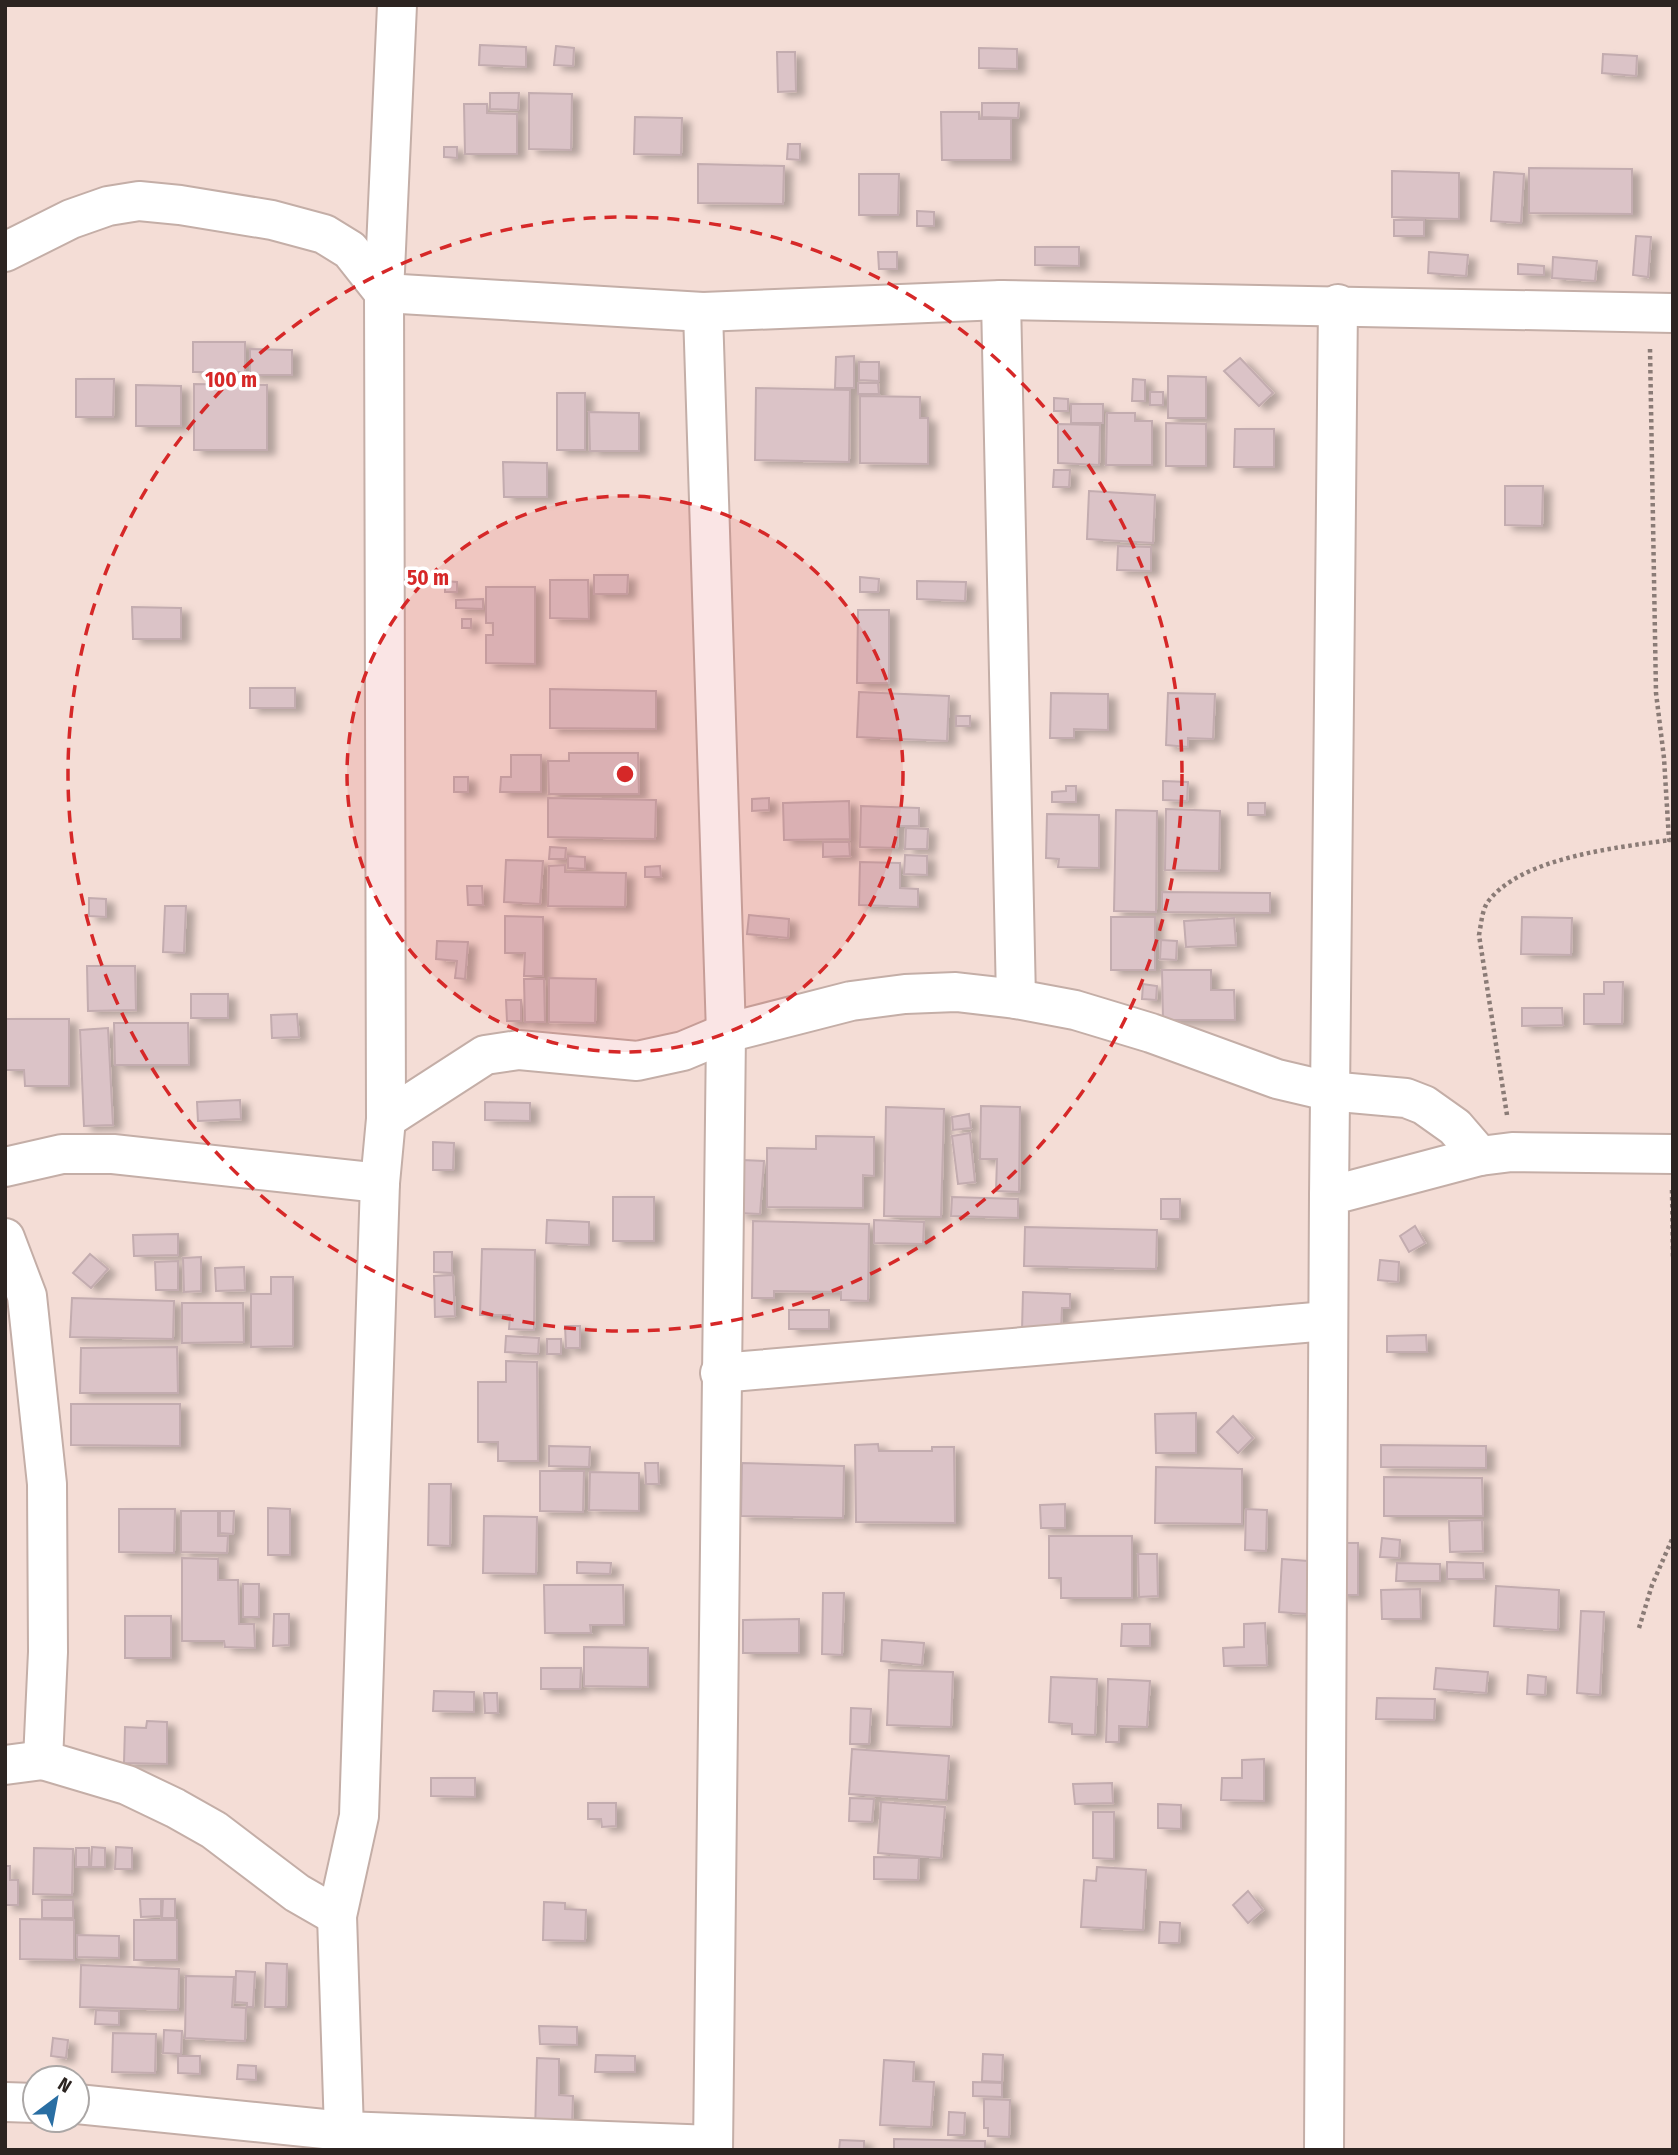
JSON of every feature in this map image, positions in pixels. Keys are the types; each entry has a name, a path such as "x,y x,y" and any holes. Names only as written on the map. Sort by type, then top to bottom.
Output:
{"street":[{"path":"349,2140 337,1916 359,1816 380,1183 386,1119 384,293 397,5"},
{"path":"5,252 71,219 108,206 139,201 272,220 324,234 350,250 384,293 703,312 1001,300 1338,304 1661,313"},
{"path":"1001,300 1016,999"},
{"path":"1324,2150 1328,1091 1338,304"},
{"path":"91,2106 349,2140 713,2147 726,1033 703,312"},
{"path":"386,1119 485,1055 519,1050 637,1061 683,1051 726,1033 851,1001 905,994 956,992 1075,1010 1151,1032 1277,1079 1328,1091 1382,1094 1424,1105 1496,1154"},
{"path":"5,1167 62,1154 113,1154 380,1183"},
{"path":"1329,1196 1496,1154 1672,1154"},
{"path":"5,1238 27,1296 47,1484 48,1630 43,1760"},
{"path":"720,1373 1327,1321"},
{"path":"5,1765 43,1760 127,1785 214,1830 297,1893 337,1916"}],"path":[{"path":"1496,1154 1479,935 1485,905 1509,880 1545,867 1595,851 1671,840 1656,693 1652,598 1661,313"},
{"path":"1672,1154 1673,1258"},
{"path":"1639,1628 1652,1585 1673,1537"}],"building":[{"path":"480,45 526,47 526,67 479,65"},
{"path":"556,46 574,48 573,66 554,65"},
{"path":"979,48 1017,49 1017,69 979,68"},
{"path":"777,52 795,52 796,91 778,92"},
{"path":"1603,54 1637,56 1636,76 1602,73"},
{"path":"490,93 519,93 518,110 490,109"},
{"path":"529,93 572,94 571,150 529,149"},
{"path":"982,103 1019,103 1018,118 982,117"},
{"path":"464,104 487,104 487,113 517,114 517,154 465,154"},
{"path":"941,112 979,112 979,119 1011,119 1011,160 942,160"},
{"path":"635,117 682,118 681,155 634,154"},
{"path":"788,144 800,144 800,160 787,159"},
{"path":"444,147 457,147 457,158 444,157"},
{"path":"698,164 784,166 783,204 698,203"},
{"path":"1529,168 1632,169 1632,214 1529,213"},
{"path":"1392,171 1459,173 1459,219 1392,217"},
{"path":"1494,172 1524,174 1521,223 1491,221"},
{"path":"859,174 899,174 898,215 859,215"},
{"path":"917,211 934,212 934,226 917,226"},
{"path":"1394,220 1424,220 1424,236 1394,236"},
{"path":"1636,236 1651,237 1648,277 1633,275"},
{"path":"1035,247 1079,247 1079,266 1035,265"},
{"path":"878,252 897,252 897,269 879,269"},
{"path":"1429,252 1468,255 1466,276 1428,273"},
{"path":"1553,257 1597,261 1595,281 1552,278"},
{"path":"1518,264 1544,266 1544,275 1518,274"},
{"path":"193,342 245,342 245,372 193,372"},
{"path":"250,349 292,350 292,375 250,375"},
{"path":"854,356 854,388 835,388 836,357"},
{"path":"1240,358 1273,393 1259,406 1224,371"},
{"path":"859,362 879,362 879,381 859,380"},
{"path":"1168,376 1206,377 1206,418 1168,418"},
{"path":"76,379 114,379 113,417 76,417"},
{"path":"1133,379 1145,380 1145,401 1132,401"},
{"path":"858,383 878,383 879,394 858,394"},
{"path":"194,384 267,385 267,450 194,450"},
{"path":"136,385 181,386 181,426 136,426"},
{"path":"756,388 850,390 849,462 755,460"},
{"path":"1150,392 1163,392 1163,405 1150,405"},
{"path":"557,393 585,393 585,450 557,450"},
{"path":"860,396 920,397 920,418 928,418 928,464 860,463"},
{"path":"1054,398 1068,399 1068,411 1054,411"},
{"path":"1071,404 1103,404 1103,423 1071,423"},
{"path":"589,412 639,413 639,451 590,451"},
{"path":"1107,413 1135,413 1135,421 1152,421 1152,465 1106,465"},
{"path":"1166,423 1206,424 1206,466 1166,466"},
{"path":"1058,424 1100,425 1099,465 1058,463"},
{"path":"1235,429 1274,429 1274,467 1234,467"},
{"path":"503,462 547,463 547,497 504,497"},
{"path":"1054,470 1070,470 1069,487 1053,487"},
{"path":"1505,486 1543,486 1542,526 1505,525"},
{"path":"1089,491 1155,495 1153,543 1087,539"},
{"path":"1118,546 1151,547 1151,571 1117,570"},
{"path":"594,575 628,575 627,594 594,594"},
{"path":"860,577 879,579 878,592 860,592"},
{"path":"550,580 588,580 589,619 550,618"},
{"path":"445,581 457,582 457,592 445,592"},
{"path":"917,581 966,582 965,601 917,599"},
{"path":"486,587 535,587 535,664 486,663 486,635 493,635 493,623 486,623"},
{"path":"483,599 483,609 456,608 456,600"},
{"path":"132,607 181,608 181,639 133,639"},
{"path":"858,610 889,610 889,683 857,683"},
{"path":"462,619 471,619 471,628 462,628"},
{"path":"250,688 295,688 295,708 250,708"},
{"path":"550,689 656,691 656,729 550,728"},
{"path":"859,692 949,696 947,741 857,737"},
{"path":"1051,693 1108,694 1108,730 1074,729 1074,738 1050,738"},
{"path":"1168,693 1215,694 1213,739 1188,738 1188,747 1166,745"},
{"path":"956,716 970,716 970,726 956,726"},
{"path":"569,753 638,753 639,794 549,794 548,761 569,761"},
{"path":"511,755 541,755 541,792 500,792 501,777 511,777"},
{"path":"454,777 468,777 468,792 454,792"},
{"path":"1163,781 1188,782 1187,801 1163,800"},
{"path":"1066,786 1076,786 1076,802 1052,802 1052,792 1066,791"},
{"path":"548,798 656,800 655,839 548,837"},
{"path":"769,798 769,810 752,811 752,799"},
{"path":"849,801 850,839 784,840 783,803"},
{"path":"1248,803 1265,803 1265,815 1248,815"},
{"path":"861,806 919,808 919,826 898,826 897,848 860,847"},
{"path":"1166,809 1220,811 1219,871 1165,870"},
{"path":"1116,810 1157,811 1156,912 1114,911"},
{"path":"1047,814 1099,815 1099,868 1058,867 1059,859 1046,858"},
{"path":"906,828 928,829 927,849 905,849"},
{"path":"823,842 849,842 850,856 823,857"},
{"path":"550,847 566,848 565,859 549,859"},
{"path":"905,855 927,856 927,875 904,874"},
{"path":"568,856 585,857 585,869 568,868"},
{"path":"506,860 543,861 540,904 504,902"},
{"path":"860,862 900,863 900,888 918,889 918,907 859,905"},
{"path":"565,865 565,872 626,873 625,907 548,906 549,866"},
{"path":"660,866 661,877 645,877 645,867"},
{"path":"467,886 482,886 483,905 468,905"},
{"path":"1162,892 1270,893 1270,913 1162,912"},
{"path":"89,898 106,899 106,917 89,916"},
{"path":"165,906 186,906 184,953 163,952"},
{"path":"749,915 789,919 788,938 747,934"},
{"path":"505,916 543,917 543,976 524,976 525,953 505,953"},
{"path":"1111,917 1155,917 1155,970 1111,970"},
{"path":"1522,917 1572,918 1571,955 1521,954"},
{"path":"1234,918 1236,945 1186,947 1184,921"},
{"path":"1161,940 1177,941 1176,960 1160,959"},
{"path":"437,941 468,942 465,979 455,978 457,961 436,959"},
{"path":"87,966 135,966 136,1010 88,1011"},
{"path":"1162,970 1211,970 1211,990 1234,990 1235,1020 1163,1020"},
{"path":"549,978 596,979 595,1023 549,1022"},
{"path":"524,979 544,979 545,1022 525,1022"},
{"path":"1604,982 1623,982 1622,1024 1584,1024 1584,994 1604,994"},
{"path":"1143,984 1157,986 1156,1000 1142,999"},
{"path":"191,994 228,994 228,1018 191,1018"},
{"path":"506,1000 521,1000 521,1021 507,1021"},
{"path":"1522,1008 1562,1008 1563,1025 1522,1026"},
{"path":"297,1014 299,1037 272,1038 271,1015"},
{"path":"5,1019 69,1019 69,1086 25,1086 24,1070 5,1070"},
{"path":"114,1023 188,1023 189,1065 115,1065"},
{"path":"108,1028 113,1125 84,1126 80,1030"},
{"path":"240,1100 241,1119 198,1121 197,1102"},
{"path":"485,1102 530,1103 530,1121 485,1120"},
{"path":"981,1106 1020,1107 1019,1192 996,1191 997,1159 980,1159"},
{"path":"886,1107 944,1109 941,1217 884,1216"},
{"path":"969,1114 971,1128 953,1130 952,1117"},
{"path":"970,1133 975,1182 958,1184 952,1136"},
{"path":"816,1136 874,1137 874,1176 863,1175 863,1208 767,1207 767,1148 816,1149"},
{"path":"433,1142 454,1143 453,1170 433,1170"},
{"path":"742,1160 764,1161 760,1214 738,1213"},
{"path":"613,1197 654,1197 654,1241 613,1241"},
{"path":"952,1197 1018,1199 1018,1218 951,1216"},
{"path":"1161,1199 1180,1199 1180,1219 1161,1219"},
{"path":"547,1220 589,1222 589,1245 546,1243"},
{"path":"874,1220 924,1222 923,1244 874,1243"},
{"path":"753,1221 869,1224 868,1301 841,1300 841,1292 774,1291 774,1298 752,1298"},
{"path":"1415,1226 1425,1243 1409,1252 1400,1236"},
{"path":"1025,1227 1157,1230 1156,1269 1024,1266"},
{"path":"178,1234 178,1255 134,1256 133,1235"},
{"path":"482,1249 535,1250 534,1330 509,1329 510,1315 480,1315"},
{"path":"434,1252 452,1252 452,1273 434,1272"},
{"path":"90,1254 108,1269 91,1288 73,1273"},
{"path":"201,1257 201,1291 184,1292 183,1258"},
{"path":"1380,1260 1399,1262 1398,1282 1378,1280"},
{"path":"178,1261 178,1290 156,1290 155,1262"},
{"path":"244,1267 245,1290 216,1291 215,1268"},
{"path":"453,1275 455,1316 435,1317 434,1276"},
{"path":"271,1277 293,1277 293,1346 251,1347 251,1294 271,1294"},
{"path":"1023,1292 1070,1294 1070,1308 1062,1308 1061,1332 1022,1331"},
{"path":"72,1298 174,1301 173,1339 70,1337"},
{"path":"182,1303 243,1303 244,1342 182,1343"},
{"path":"789,1310 829,1310 829,1329 789,1329"},
{"path":"565,1326 580,1326 580,1348 566,1348"},
{"path":"1426,1335 1427,1352 1387,1352 1387,1336"},
{"path":"506,1336 539,1338 538,1354 505,1352"},
{"path":"547,1339 561,1339 561,1354 547,1354"},
{"path":"177,1347 178,1393 80,1393 81,1348"},
{"path":"506,1361 537,1362 538,1461 498,1461 498,1442 478,1442 478,1382 506,1382"},
{"path":"71,1404 180,1404 180,1446 71,1445"},
{"path":"1196,1413 1196,1453 1156,1453 1155,1414"},
{"path":"1233,1416 1253,1438 1238,1453 1217,1432"},
{"path":"878,1444 879,1451 932,1451 932,1447 954,1447 955,1523 856,1522 855,1445"},
{"path":"1381,1445 1486,1446 1486,1468 1381,1467"},
{"path":"549,1446 590,1447 589,1467 549,1466"},
{"path":"645,1463 658,1463 659,1484 646,1484"},
{"path":"742,1463 844,1466 843,1518 741,1516"},
{"path":"1156,1467 1242,1469 1242,1524 1155,1523"},
{"path":"540,1471 584,1471 583,1512 540,1511"},
{"path":"590,1472 639,1473 639,1511 589,1510"},
{"path":"1384,1477 1482,1478 1483,1516 1384,1516"},
{"path":"429,1484 451,1484 450,1546 428,1545"},
{"path":"1065,1504 1065,1528 1041,1528 1040,1505"},
{"path":"268,1508 290,1509 290,1555 268,1555"},
{"path":"119,1509 175,1509 174,1553 119,1552"},
{"path":"1246,1509 1267,1510 1266,1551 1245,1550"},
{"path":"181,1511 218,1511 218,1536 228,1536 227,1553 181,1552"},
{"path":"220,1511 234,1511 233,1534 220,1533"},
{"path":"484,1516 537,1517 536,1574 483,1573"},
{"path":"1482,1520 1483,1551 1450,1552 1449,1521"},
{"path":"1049,1536 1132,1536 1132,1598 1061,1598 1061,1578 1049,1578"},
{"path":"1382,1538 1400,1540 1399,1558 1380,1557"},
{"path":"1337,1543 1358,1543 1358,1595 1338,1595"},
{"path":"1138,1554 1157,1554 1158,1596 1139,1597"},
{"path":"182,1558 218,1559 218,1580 238,1580 239,1624 254,1624 255,1648 225,1647 224,1641 182,1641"},
{"path":"1282,1559 1308,1561 1320,1615 1279,1612"},
{"path":"577,1562 611,1563 610,1574 577,1573"},
{"path":"1447,1562 1483,1563 1484,1579 1447,1579"},
{"path":"1397,1563 1440,1564 1440,1581 1396,1581"},
{"path":"243,1584 259,1584 259,1617 243,1617"},
{"path":"544,1585 623,1585 624,1625 590,1625 591,1633 545,1633"},
{"path":"1496,1586 1559,1590 1558,1630 1494,1626"},
{"path":"1420,1589 1421,1619 1382,1619 1381,1590"},
{"path":"823,1593 844,1593 842,1655 822,1654"},
{"path":"1581,1611 1604,1612 1600,1695 1577,1693"},
{"path":"274,1614 289,1614 289,1645 273,1646"},
{"path":"125,1616 171,1616 171,1658 125,1658"},
{"path":"799,1619 799,1653 743,1653 743,1620"},
{"path":"1265,1623 1267,1665 1224,1666 1223,1648 1244,1647 1244,1624"},
{"path":"1122,1624 1150,1624 1150,1646 1121,1646"},
{"path":"882,1640 924,1643 922,1665 881,1661"},
{"path":"584,1647 648,1648 648,1687 584,1686"},
{"path":"541,1668 581,1668 580,1689 541,1689"},
{"path":"1436,1668 1488,1672 1486,1693 1434,1689"},
{"path":"889,1670 953,1672 951,1727 887,1725"},
{"path":"1528,1675 1546,1677 1545,1695 1527,1694"},
{"path":"1051,1677 1097,1679 1095,1735 1072,1734 1072,1724 1049,1722"},
{"path":"1108,1679 1150,1681 1147,1727 1119,1726 1119,1742 1106,1742"},
{"path":"434,1691 474,1692 474,1712 433,1711"},
{"path":"484,1693 497,1693 498,1713 485,1713"},
{"path":"1377,1698 1435,1699 1434,1720 1376,1719"},
{"path":"851,1708 871,1709 869,1744 850,1744"},
{"path":"147,1721 167,1722 167,1764 124,1763 125,1727 146,1728"},
{"path":"852,1749 949,1756 946,1800 849,1794"},
{"path":"1264,1759 1264,1801 1221,1800 1222,1778 1242,1778 1242,1760"},
{"path":"431,1778 475,1778 475,1797 431,1796"},
{"path":"1112,1783 1113,1803 1075,1804 1073,1784"},
{"path":"850,1798 874,1799 872,1822 849,1821"},
{"path":"881,1802 945,1807 941,1858 878,1853"},
{"path":"588,1803 616,1803 616,1826 602,1827 601,1819 588,1819"},
{"path":"1158,1804 1181,1805 1181,1829 1158,1828"},
{"path":"1093,1812 1114,1812 1114,1859 1093,1858"},
{"path":"92,1847 105,1848 105,1867 91,1867"},
{"path":"116,1847 132,1848 132,1869 115,1869"},
{"path":"34,1848 73,1849 72,1895 33,1894"},
{"path":"76,1848 89,1848 89,1867 76,1867"},
{"path":"874,1857 919,1858 918,1880 874,1879"},
{"path":"5,1866 10,1866 10,1880 18,1880 18,1905 5,1905"},
{"path":"1097,1867 1146,1870 1143,1930 1081,1927 1084,1880 1096,1881"},
{"path":"1248,1891 1263,1910 1248,1923 1233,1905"},
{"path":"140,1899 161,1899 161,1916 141,1917"},
{"path":"163,1899 175,1899 175,1918 162,1918"},
{"path":"42,1900 73,1900 73,1918 42,1918"},
{"path":"544,1902 565,1903 565,1909 586,1910 585,1941 543,1940"},
{"path":"20,1919 74,1920 74,1960 20,1959"},
{"path":"134,1920 177,1920 177,1960 134,1960"},
{"path":"1160,1922 1180,1923 1179,1943 1159,1943"},
{"path":"77,1935 119,1936 119,1958 77,1957"},
{"path":"266,1963 287,1964 286,2007 265,2007"},
{"path":"81,1965 179,1969 178,2010 80,2007"},
{"path":"236,1971 255,1972 253,2007 247,2007 247,2003 235,2002"},
{"path":"186,1976 234,1977 232,2007 246,2008 245,2041 185,2038"},
{"path":"96,2010 119,2011 119,2025 95,2024"},
{"path":"539,2026 577,2027 577,2045 540,2044"},
{"path":"164,2030 182,2031 181,2054 163,2053"},
{"path":"113,2033 156,2034 155,2073 112,2072"},
{"path":"53,2038 68,2040 66,2058 51,2056"},
{"path":"983,2054 1003,2055 1002,2082 982,2081"},
{"path":"596,2055 635,2056 635,2072 595,2072"},
{"path":"178,2056 200,2056 200,2074 178,2073"},
{"path":"537,2058 559,2059 559,2095 573,2096 572,2125 535,2132"},
{"path":"884,2060 914,2062 913,2081 934,2082 931,2127 880,2125"},
{"path":"238,2065 256,2066 256,2080 237,2079"},
{"path":"973,2082 1002,2083 1002,2097 973,2096"},
{"path":"984,2099 1010,2100 1009,2137 988,2136 988,2128 984,2128"},
{"path":"949,2112 965,2113 964,2135 948,2135"},
{"path":"894,2139 985,2141 985,2150 894,2150"},
{"path":"840,2140 864,2141 864,2150 839,2150"}]}
